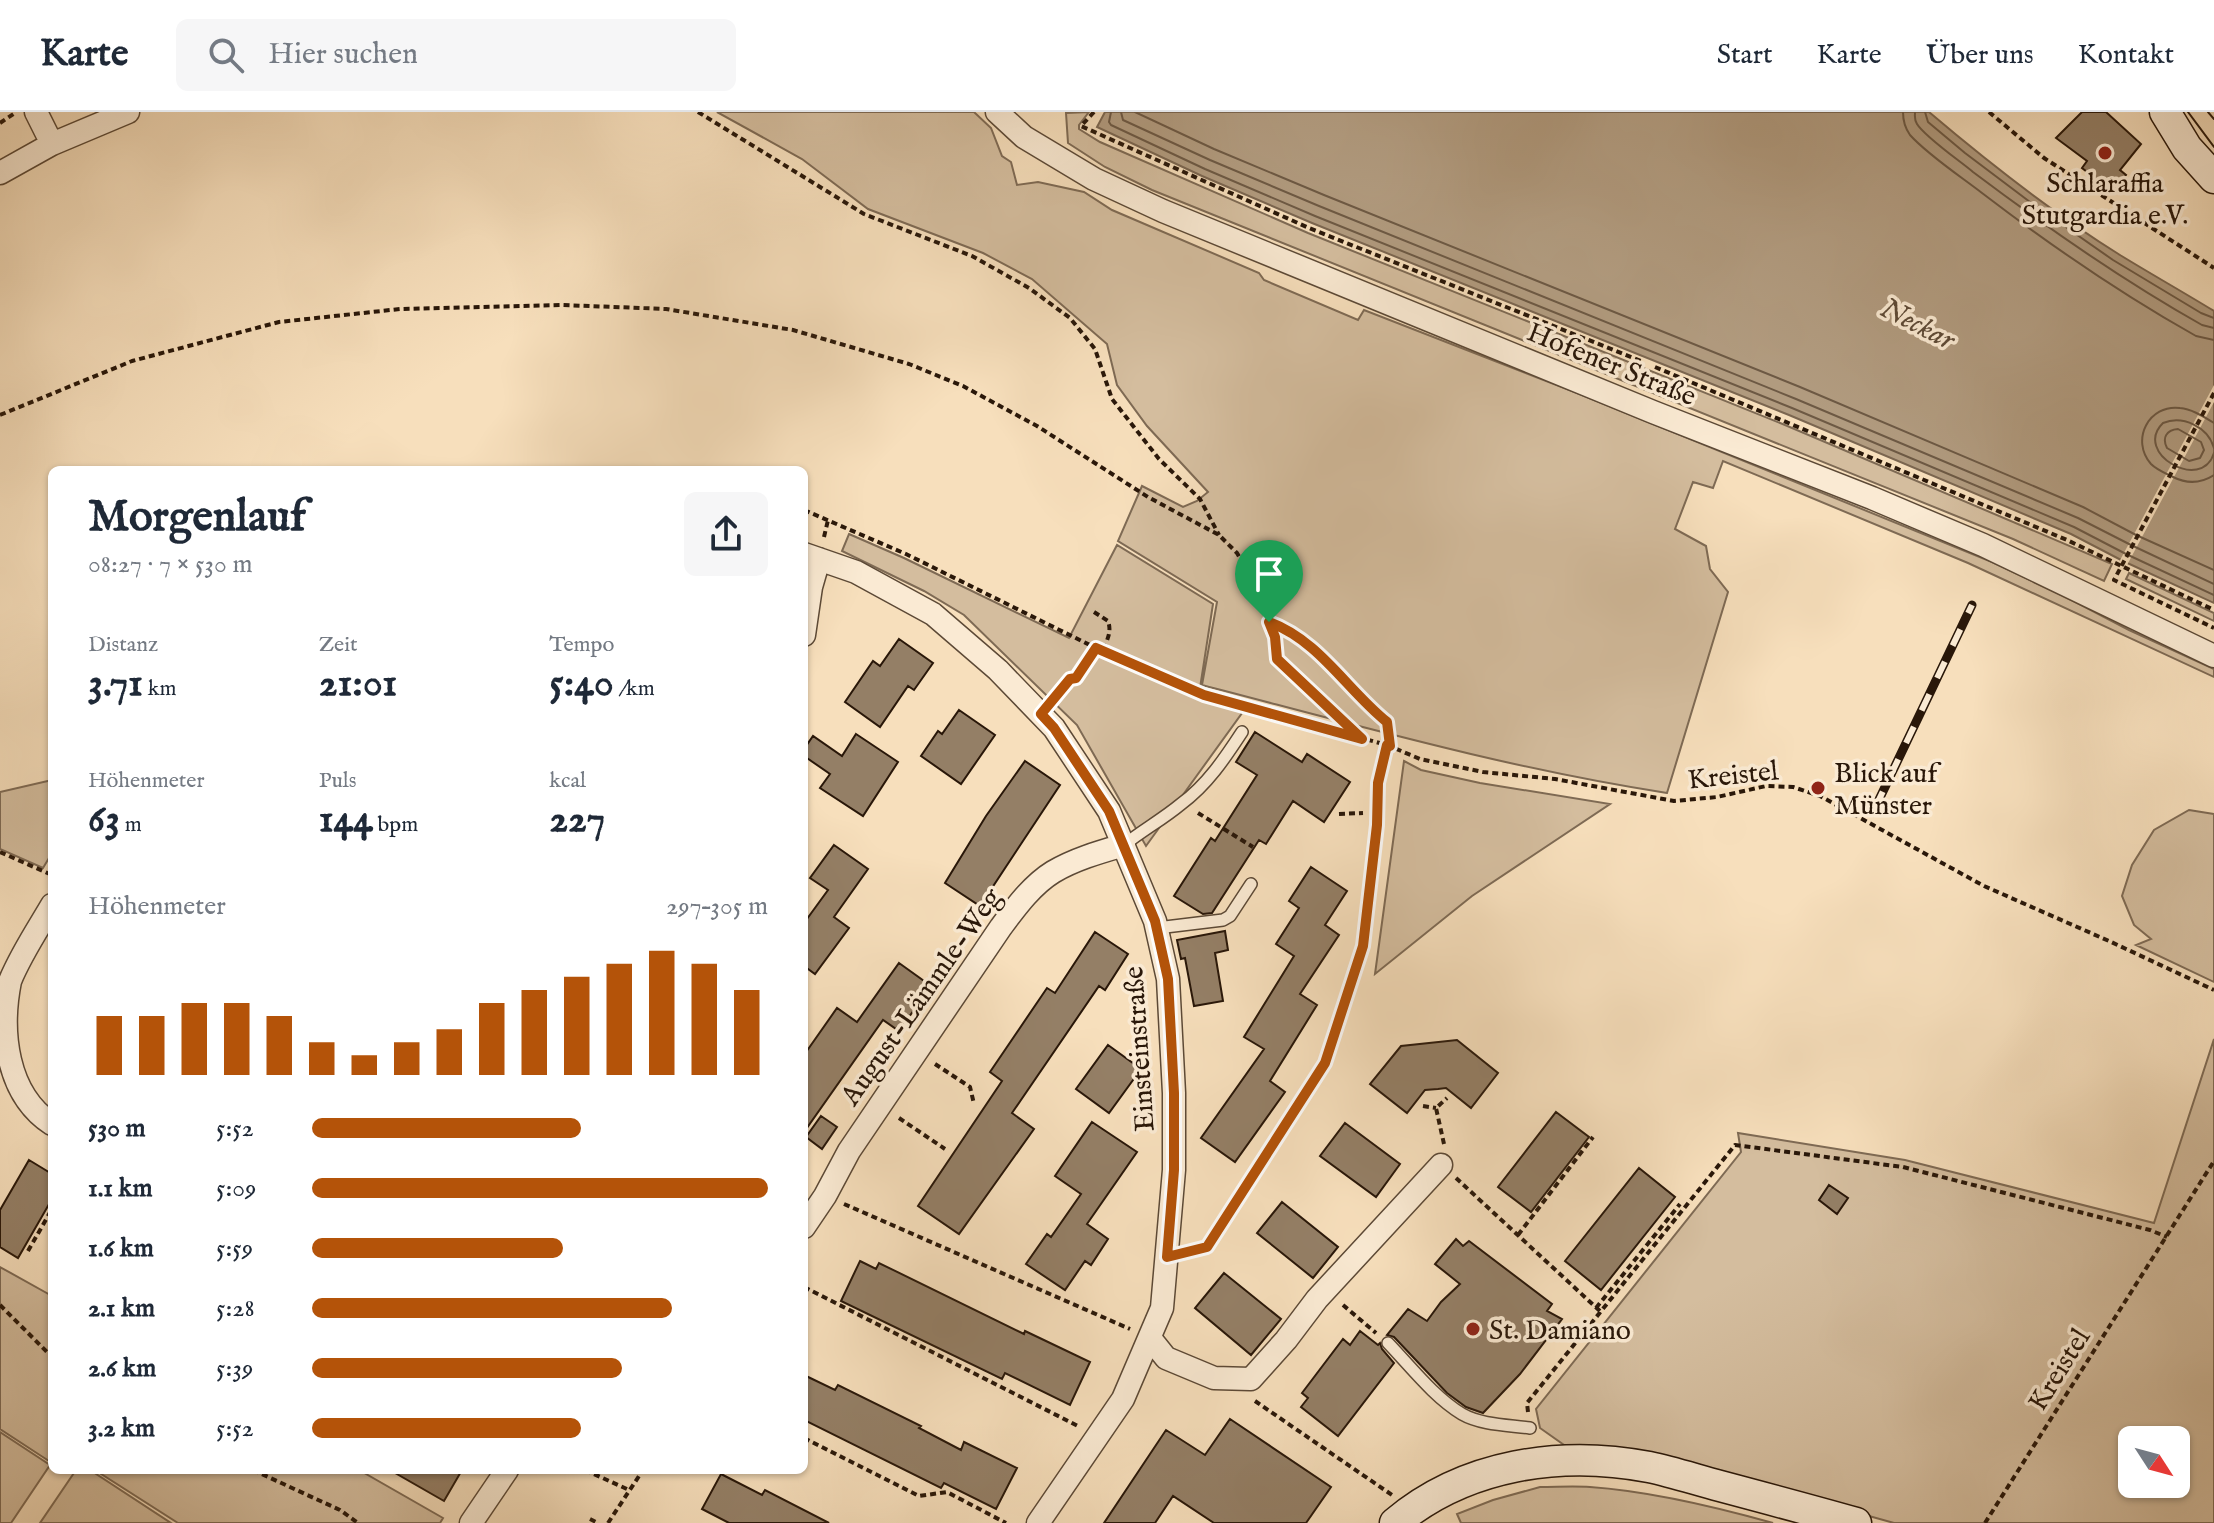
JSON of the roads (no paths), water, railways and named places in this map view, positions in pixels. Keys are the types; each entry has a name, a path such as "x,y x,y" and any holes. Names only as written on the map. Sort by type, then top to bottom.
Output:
{"street":[{"path":"36,112 52,144"},
{"path":"0,173 52,144 128,112"},
{"name":"Hofener Straße","path":"997,112 1024,137 1094,179 1163,211 1511,355 1900,510 1995,551 2214,656"},
{"path":"2165,112 2187,148 2214,178"},
{"path":"808,608 812,556"},
{"name":"Einsteinstraße","path":"812,556 856,572 933,614 998,670 1054,728 1109,811 1157,928 1168,979 1174,1093 1174,1170 1162,1308 1123,1399 1038,1523"},
{"name":"August-Lämmle-Weg","path":"808,1221 849,1151 1026,895 1052,873 1091,854 1124,845"},
{"path":"48,912 10,981 2,1023 4,1066 29,1104 48,1121"},
{"path":"1150,1338 1166,1358 1214,1378 1251,1379 1326,1290 1446,1169"},
{"path":"1401,1518 1438,1493 1499,1470 1535,1462 1590,1461 1648,1467 1856,1523"},
{"path":"471,1523 504,1474"}],"lane":[{"path":"1124,845 1182,804 1222,763 1242,732"},
{"path":"1167,1257 1207,1247 1325,1063 1363,946 1377,825 1378,783"},
{"path":"1157,928 1223,920 1230,916 1251,884"},
{"path":"1388,1343 1443,1399 1464,1415 1530,1428"}],"water":[{"name":"Neckar","path":"1105,112 1929,112 1998,169 2070,222 2214,311 2214,603 2071,534 1789,415 1202,176 1097,127"}],"tram line":[{"path":"2188,112 2214,147"},
{"path":"2208,112 2214,119"}],"railway":[{"path":"1875,808 1972,605"}],"place":[{"name":"Schlaraffia Stutgardia e.V.","path":"2105,153"},
{"name":"Blick auf Münster","path":"1818,788"},
{"name":"St. Damiano","path":"1473,1329"}]}
